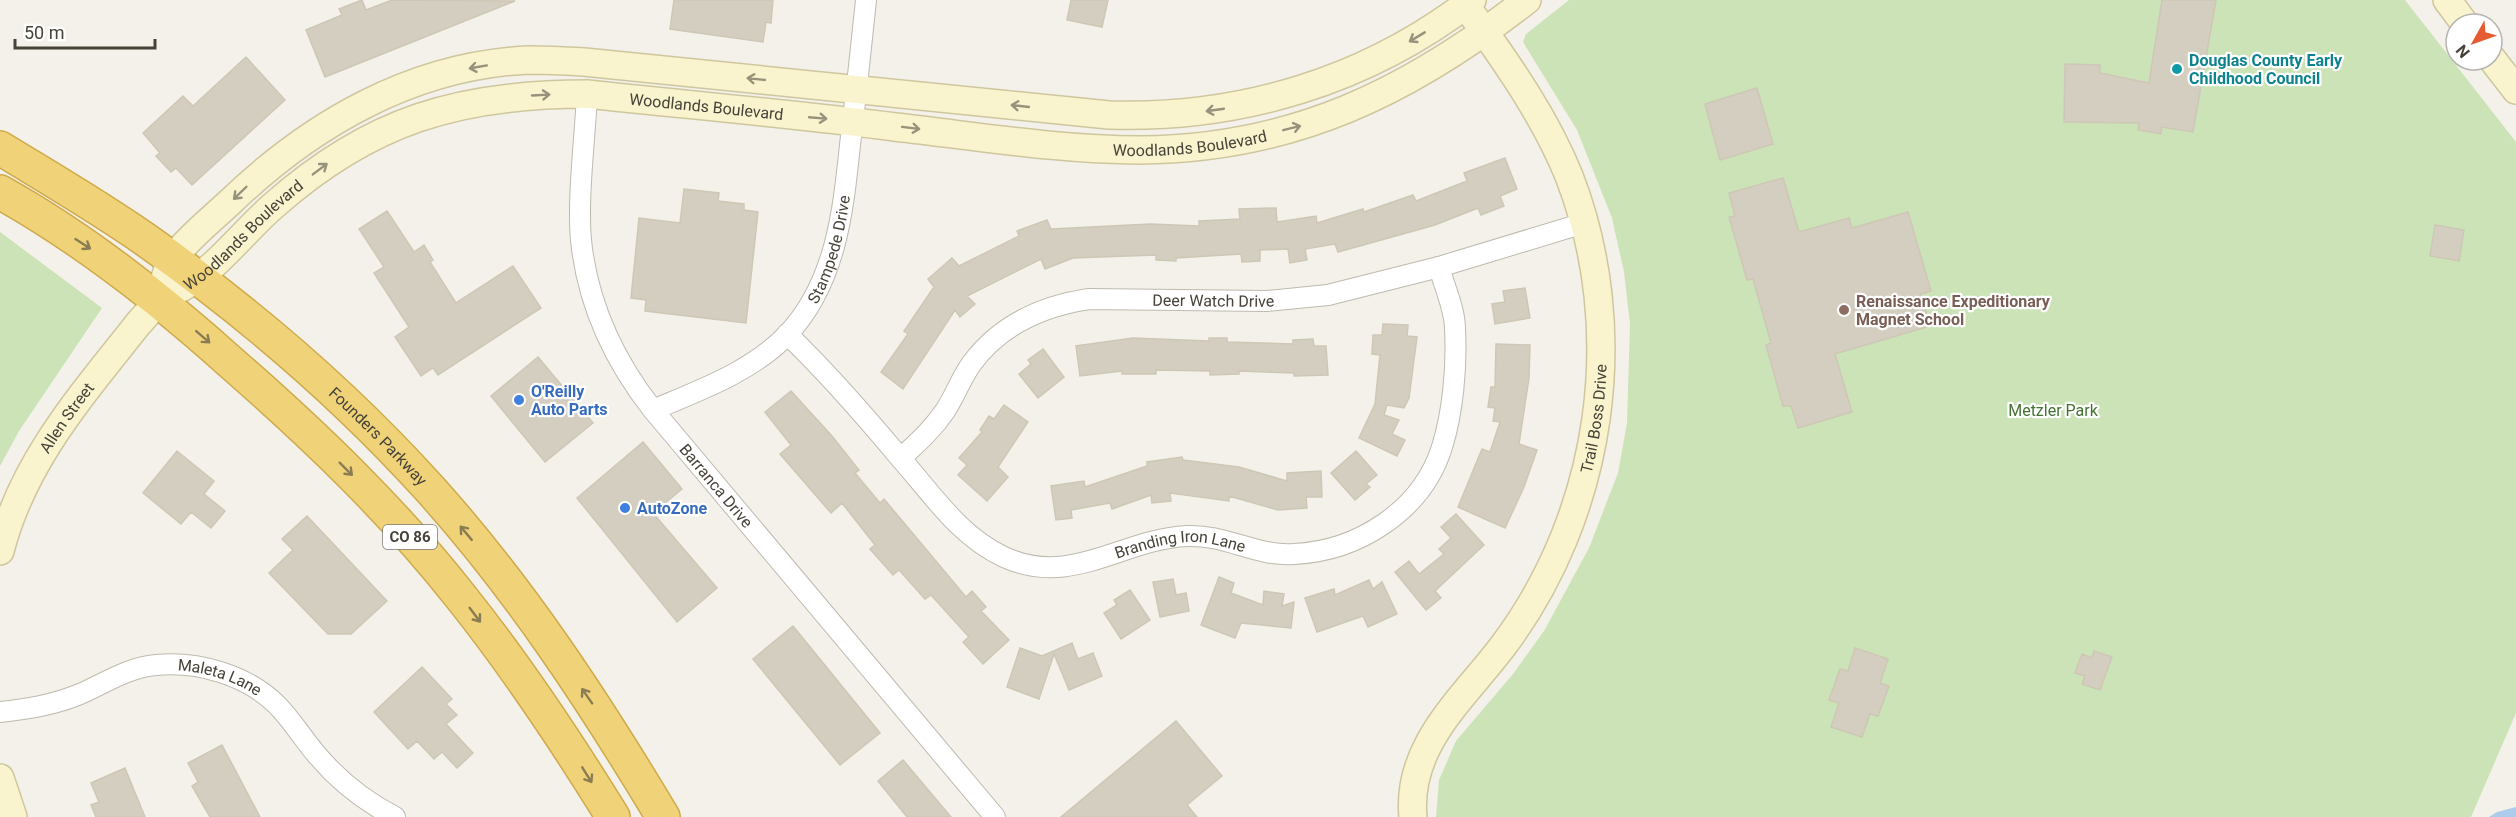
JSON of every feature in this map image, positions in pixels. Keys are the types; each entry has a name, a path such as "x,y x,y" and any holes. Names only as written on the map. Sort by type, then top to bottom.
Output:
{"highway":[{"name":"Founders Parkway","path":"0,148 93,205 199,279 303,364 390,447 431,490 529,612 610,729 663,817"},
{"name":"CO 86","path":"0,192 92,249 158,299 277,403 394,518 460,596 522,677 613,817"}],"street":[{"name":"Stampede Drive","path":"653,410 735,374 787,334 812,302 841,224 866,0"},
{"name":"Woodlands Boulevard","path":"158,299 199,279 272,207 329,162 392,128 438,111 477,101 540,94 587,94 1107,148 1176,148 1227,142 1302,126 1366,102 1426,71 1527,0"},
{"path":"2447,0 2456,12"},
{"name":"Woodlands Boulevard","path":"158,299 172,259 247,185 304,138 328,123 397,89 468,68 530,60 624,65 1109,115 1145,116 1217,110 1295,92 1351,71 1401,46 1468,2"},
{"name":"Trail Boss Drive","path":"1413,817 1412,792 1424,753 1434,732 1503,646 1531,603 1564,538 1585,468 1599,406 1602,362 1601,311 1594,264 1569,176 1546,128 1484,32 1468,2"},
{"path":"477,101 522,76 528,69 530,60"},
{"path":"2502,72 2516,90"},
{"name":"Barranca Drive","path":"587,94 581,218 582,247 587,279 612,346 626,373 653,410 994,817"},
{"name":"Deer Watch Drive","path":"901,458 928,433 945,410 971,364 993,340 1013,324 1042,309 1089,298 1299,300 1328,296 1439,267 1584,223"},
{"name":"Branding Iron Lane","path":"787,334 814,360 901,458 953,522 977,541 1023,564 1046,568 1065,568 1162,540 1188,536 1211,538 1261,551 1292,555 1323,551 1351,543 1374,532 1412,497 1430,474 1442,448 1450,402 1455,327 1439,267"},
{"name":"Allen Street","path":"0,551 20,493 47,442 158,299"},
{"name":"Maleta Lane","path":"0,712 56,703 137,669 154,665 180,664 212,670 261,692 278,706 328,768 368,801 395,817"},
{"path":"0,778 13,817"}],"green space":[{"name":"Metzler Park","path":"1569,0 2405,0 2444,50 2444,72 2461,72 2516,142 2516,713 2471,817 1436,817 1439,780 1456,741 1513,674 1544,631 1589,548 1618,473 1627,423 1630,324 1624,272 1612,218 1577,130 1523,42 1526,34"},
{"path":"0,232 102,308 19,431 0,466"}],"water":[{"path":"2516,807 2516,817 2489,817 2497,812"}],"building":[{"path":"362,0 366,10 392,0 515,1 325,77 306,30 342,15 339,9"},
{"path":"674,0 773,0 771,23 766,22 763,42 670,29"},
{"path":"1071,0 1108,0 1102,27 1067,20"},
{"name":"Douglas County Early Childhood Council","path":"2162,0 2216,0 2193,132 2162,127 2161,134 2138,130 2139,123 2064,122 2065,64 2100,65 2100,73 2149,83"},
{"path":"246,57 285,100 192,185 176,168 171,172 156,156 160,153 143,133 183,96 193,106"},
{"path":"1757,88 1773,144 1720,160 1705,104"},
{"path":"1505,158 1517,189 1500,196 1504,206 1481,215 1478,208 1435,225 1338,252 1335,244 1305,249 1307,260 1290,263 1288,249 1260,250 1260,261 1242,262 1241,254 1176,258 1176,261 1156,260 1156,255 1073,258 1045,269 1041,259 967,296 975,304 960,317 955,310 903,389 881,372 908,334 904,331 934,287 928,279 952,258 959,266 1019,236 1017,231 1047,220 1051,229 1150,224 1199,226 1199,221 1240,219 1239,209 1276,208 1277,222 1316,216 1317,223 1363,209 1364,212 1413,195 1416,201 1467,181 1464,173"},
{"name":"Renaissance Expeditionary Magnet School","path":"1783,178 1799,232 1849,218 1852,228 1908,212 1931,291 1921,294 1930,326 1835,354 1852,412 1798,428 1791,406 1783,406 1766,345 1771,343 1753,279 1747,280 1729,217 1735,216 1729,193"},
{"path":"684,189 719,193 718,201 744,204 744,210 758,212 746,323 645,311 646,300 631,298 639,218 680,223"},
{"path":"387,211 414,252 424,245 433,260 430,262 456,303 513,266 541,308 438,375 433,368 421,376 395,337 409,327 374,273 384,267 359,229"},
{"path":"2435,225 2464,230 2459,261 2430,256"},
{"path":"1525,288 1530,318 1495,324 1492,304 1505,302 1503,291"},
{"path":"1383,324 1408,325 1407,336 1417,337 1409,398 1404,408 1387,405 1384,415 1399,420 1392,434 1405,440 1397,456 1359,438 1375,404 1380,355 1372,354 1373,335 1382,335"},
{"path":"1133,338 1209,341 1209,338 1227,338 1227,342 1293,344 1293,340 1313,339 1314,346 1326,346 1328,375 1294,376 1294,373 1239,371 1239,374 1210,375 1210,371 1156,370 1156,374 1122,374 1122,371 1080,376 1076,346"},
{"path":"1496,344 1530,345 1529,378 1519,444 1537,450 1524,487 1505,528 1458,507 1482,449 1490,452 1500,422 1493,421 1495,408 1488,407 1491,387 1495,387"},
{"path":"1043,349 1064,377 1038,398 1019,374 1031,364 1028,360"},
{"path":"538,357 593,423 545,462 491,396"},
{"path":"791,391 832,436 859,470 855,473 880,503 884,499 966,597 972,591 986,607 981,611 1009,640 983,664 963,642 969,637 931,595 925,599 899,570 893,575 870,549 875,545 842,503 831,513 780,454 791,445 765,412"},
{"path":"1004,405 1028,422 998,467 1008,477 987,501 958,475 967,465 959,458 982,432 980,430 989,416 994,419"},
{"path":"643,442 682,489 653,513 717,588 677,622 577,498"},
{"path":"177,451 214,481 204,494 225,511 211,528 191,512 181,524 143,493"},
{"path":"1356,451 1377,475 1366,484 1370,487 1355,500 1331,473"},
{"path":"1182,457 1183,460 1239,467 1287,481 1287,473 1321,471 1322,497 1306,497 1307,508 1278,510 1229,496 1229,501 1170,493 1171,501 1152,503 1151,495 1112,509 1110,503 1071,510 1072,518 1056,520 1051,486 1084,481 1085,487 1147,466 1147,462"},
{"path":"1456,514 1484,545 1435,591 1441,598 1426,610 1395,572 1409,561 1419,574 1444,554 1439,549 1451,538 1441,527"},
{"path":"307,516 387,601 351,634 328,634 269,573 293,550 282,539"},
{"path":"1219,577 1234,583 1231,593 1263,605 1264,591 1284,594 1282,606 1294,602 1291,628 1241,623 1235,638 1201,625"},
{"path":"1173,579 1176,595 1186,593 1189,611 1160,617 1153,582"},
{"path":"1369,580 1373,589 1382,582 1397,614 1368,627 1363,616 1317,632 1305,598 1334,589 1335,595"},
{"path":"1130,590 1150,620 1121,639 1104,613 1117,605 1114,600"},
{"path":"793,626 880,733 840,765 753,659"},
{"path":"1072,643 1078,659 1093,653 1102,676 1069,690 1054,654 1039,699 1007,687 1020,648 1042,656"},
{"path":"1855,648 1888,659 1880,683 1889,686 1878,716 1870,714 1862,737 1831,727 1839,703 1829,700 1840,669 1848,671"},
{"path":"2094,651 2112,657 2100,690 2082,684 2085,676 2075,673 2082,654 2092,658"},
{"path":"422,667 452,699 446,704 457,715 446,724 473,753 457,768 442,752 434,759 417,741 408,749 374,712"},
{"path":"1176,721 1222,776 1187,805 1197,817 1061,817"},
{"path":"222,745 260,817 210,817 192,786 198,782 188,763"},
{"path":"903,760 951,817 907,817 878,781"},
{"path":"125,768 145,817 96,817 91,805 99,802 91,783"}],"place":[{"name":"Douglas County Early Childhood Council","path":"2177,69"},
{"name":"Renaissance Expeditionary Magnet School","path":"1844,310"},
{"name":"O'Reilly Auto Parts","path":"519,400"},
{"name":"AutoZone","path":"625,508"}]}
